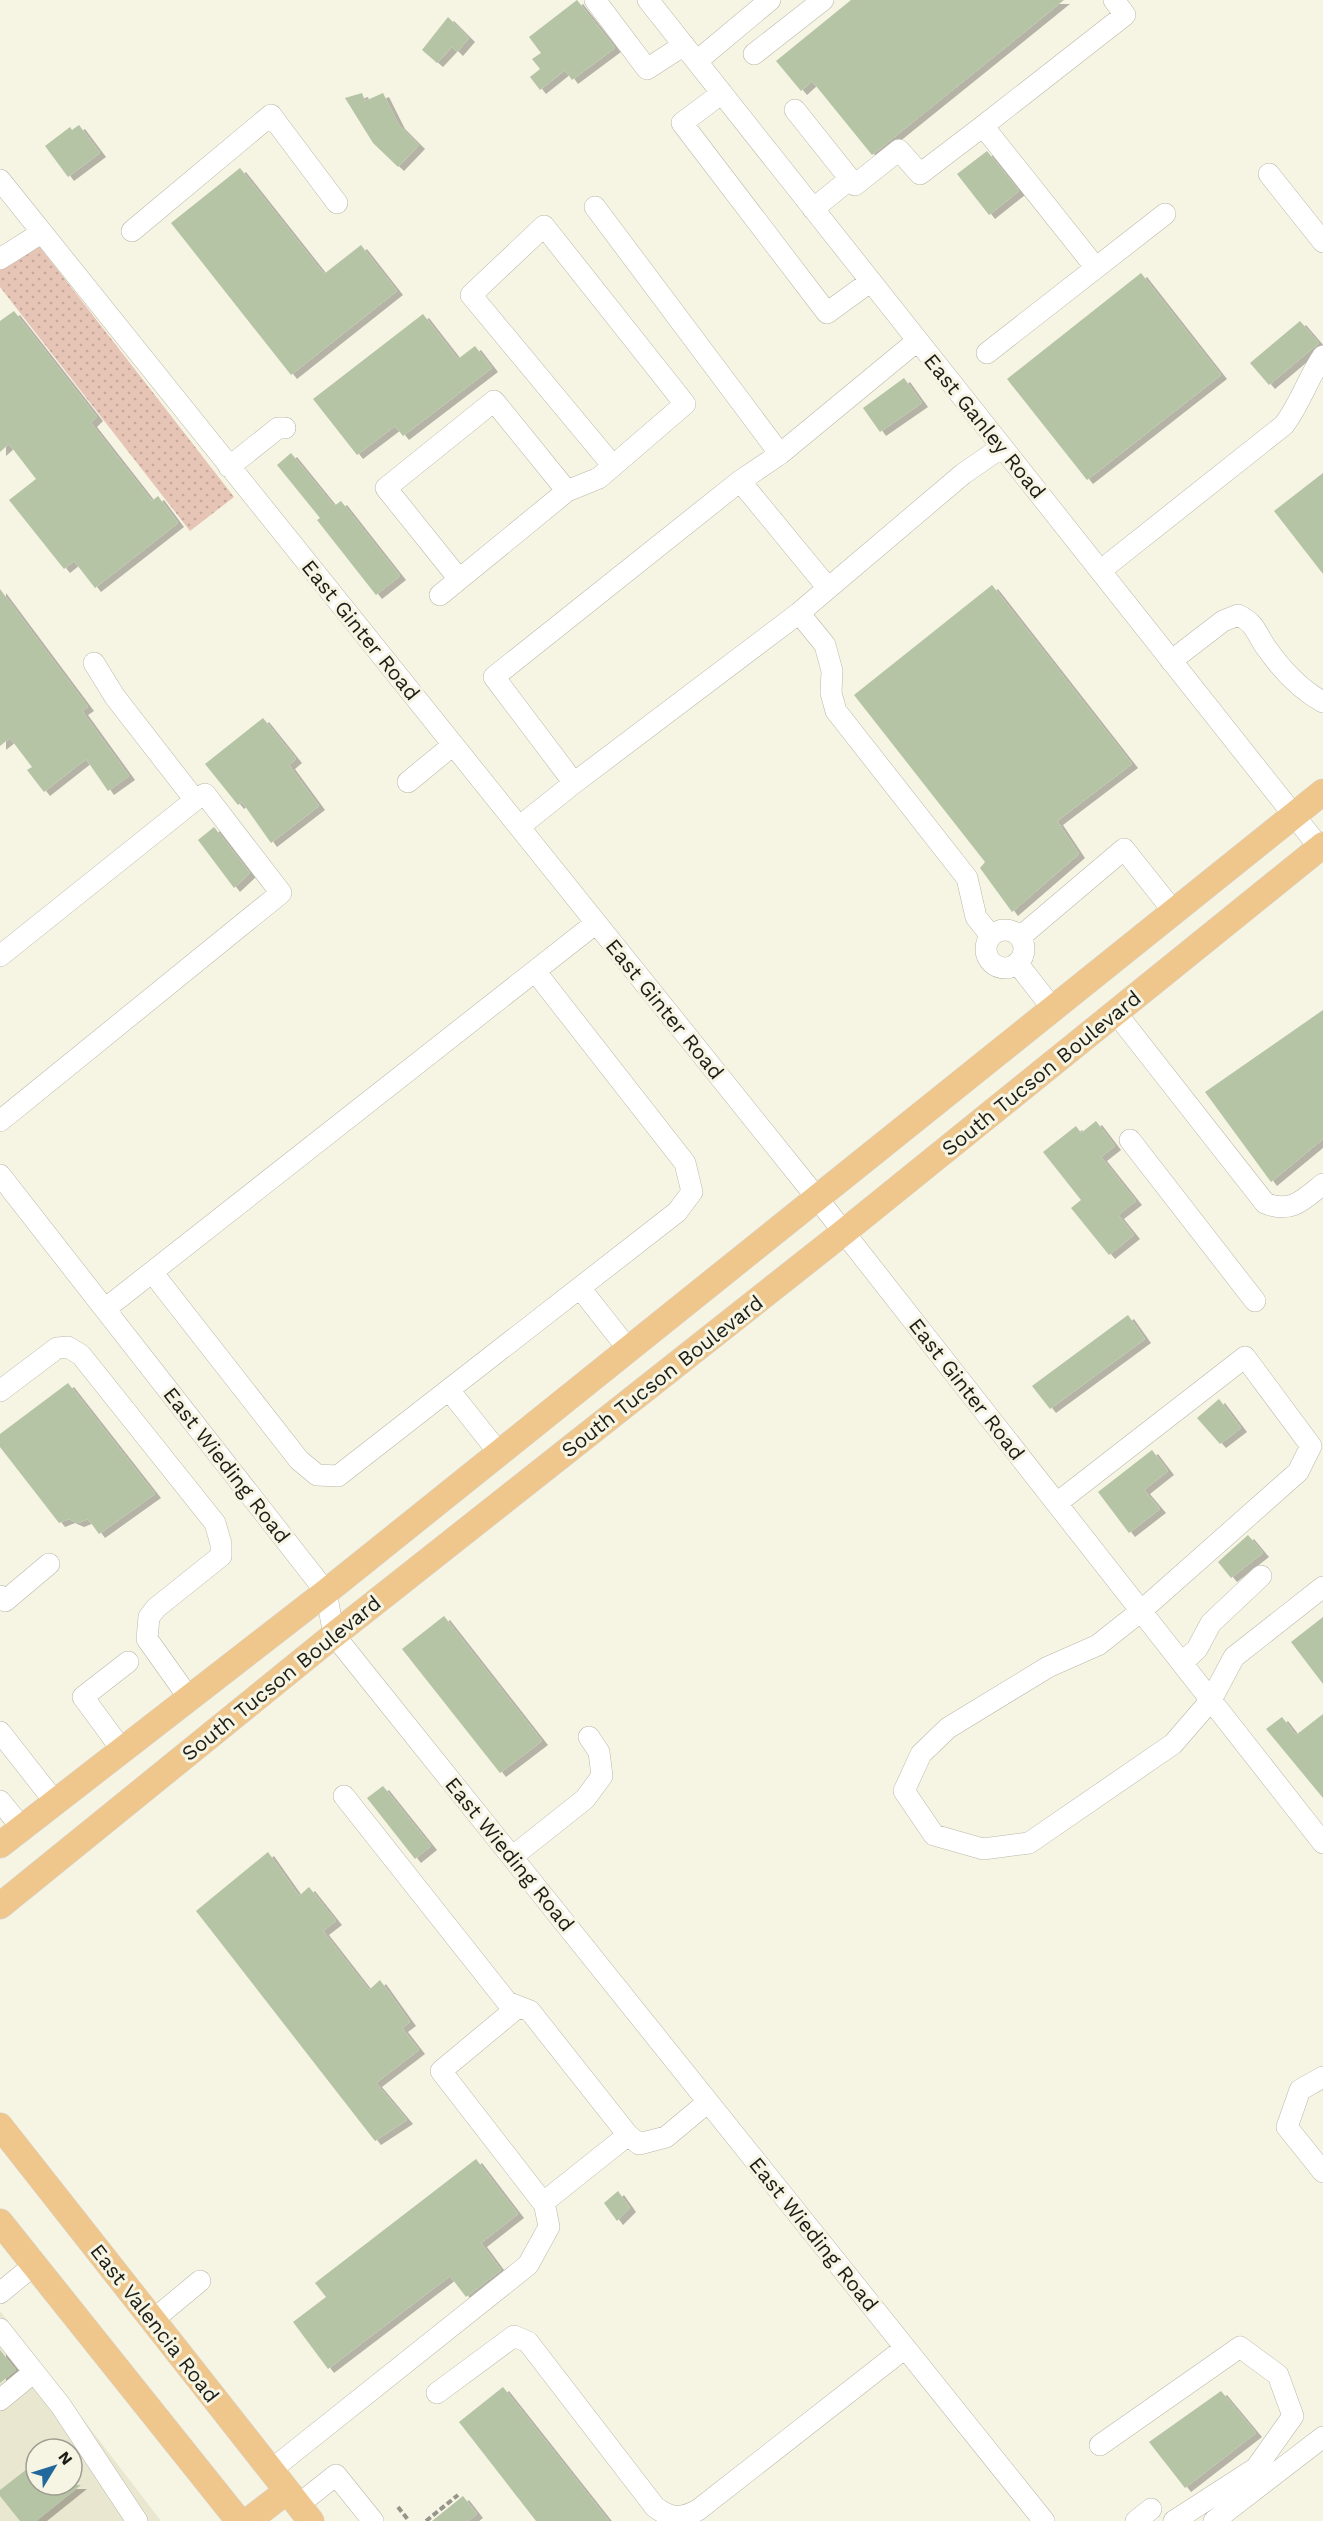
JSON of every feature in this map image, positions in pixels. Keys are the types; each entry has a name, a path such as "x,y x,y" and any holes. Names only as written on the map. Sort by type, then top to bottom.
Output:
{"main road":[{"name":"South Tucson Boulevard","path":"0,1845 326,1592 1323,792"},
{"name":"South Tucson Boulevard","path":"0,1906 334,1635 844,1232 1322,849"},
{"name":"East Valencia Road","path":"0,2126 299,2506"},
{"path":"0,2222 239,2521"},
{"path":"248,2521 299,2506"}],"street":[{"path":"595,0 647,69 690,53 770,0"},
{"name":"East Ganley Road","path":"648,0 1293,816 1322,849"},
{"path":"754,54 823,0"},
{"path":"855,185 899,150 920,174 1125,15 1114,0"},
{"path":"722,93 682,123 827,313 871,281"},
{"path":"795,110 850,179 813,209"},
{"path":"132,231 271,114 337,202"},
{"path":"983,126 1096,268"},
{"path":"1269,174 1323,242"},
{"name":"East Ginter Road","path":"0,180 818,1198 1323,1843"},
{"path":"595,207 780,454"},
{"path":"987,353 1165,214"},
{"path":"440,595 567,491 599,478 613,466 685,404 544,226 471,295 613,466"},
{"path":"0,259 41,233"},
{"path":"574,783 494,677 740,481 780,454 917,341"},
{"path":"1100,571 1284,425 1294,412 1323,356"},
{"path":"459,579 386,488 494,401 567,491"},
{"path":"230,467 278,428 285,428"},
{"path":"519,827 799,613 963,474 1002,447"},
{"path":"740,481 828,588"},
{"path":"799,613 825,645 832,671 831,693 836,711 967,878 976,917 991,936"},
{"path":"1171,662 1223,621 1238,615 1250,621 1265,646 1295,682 1308,694 1323,702"},
{"path":"94,663 115,697 195,800"},
{"path":"408,782 453,745"},
{"path":"0,956 205,794 285,885 0,1121"},
{"path":"1020,937 1124,849 1174,912"},
{"path":"105,1309 596,922"},
{"path":"1007,930 1020,937 1024,952 1017,963 1005,968 993,963 989,958 987,947 991,936 996,932 1007,930"},
{"path":"1017,963 1053,1009"},
{"path":"152,1272 299,1460 317,1475 338,1476 677,1212 692,1192 685,1162 534,971"},
{"path":"1116,1013 1265,1203 1277,1208 1289,1207 1304,1200 1323,1184"},
{"path":"1130,1140 1255,1301"},
{"name":"East Wieding Road","path":"0,1175 326,1592 334,1635 1044,2521"},
{"path":"580,1288 628,1349"},
{"path":"0,1391 57,1348 68,1347 81,1355 215,1523 221,1544 220,1556 156,1608 149,1617 147,1639 189,1698"},
{"path":"1057,1503 1245,1357 1311,1446 1298,1472 1141,1611 1098,1645 1048,1667 948,1728 921,1754 904,1791 934,1835 983,1849 1029,1843 1173,1744 1211,1700 1234,1657 1323,1587"},
{"path":"449,1390 499,1453"},
{"path":"0,1596 5,1600 49,1564"},
{"path":"1182,1663 1197,1648 1211,1623 1261,1576"},
{"path":"122,1750 83,1697 128,1662"},
{"path":"0,1732 55,1802"},
{"path":"512,1857 585,1799 602,1776 599,1752 589,1737"},
{"path":"344,1796 507,2002 530,2011 628,2135 639,2144 666,2137 708,2102"},
{"path":"0,1801 22,1827"},
{"path":"271,2470 528,2265 549,2227 544,2204 441,2071 519,2007"},
{"path":"1323,2077 1300,2090 1287,2127 1323,2172"},
{"path":"544,2204 628,2135"},
{"path":"0,2293 34,2265"},
{"path":"153,2320 200,2281"},
{"path":"0,2329 61,2406 136,2521"},
{"path":"437,2393 514,2336 528,2342 655,2507 675,2519 698,2510 905,2348"},
{"path":"1100,2445 1240,2348 1278,2375 1293,2416 1256,2468 1174,2521"},
{"path":"0,2400 34,2372"},
{"path":"1214,2521 1323,2437"},
{"path":"299,2506 336,2475 373,2521"}],"path":[{"path":"426,2521 458,2495"},
{"path":"398,2507 409,2521"}],"shaded area":[{"path":"36,242 234,497 190,531 0,287 0,270"},
{"path":"0,2311 161,2521 0,2521"}],"building":[{"path":"577,0 615,48 572,80 565,70 540,90 530,77 540,69 532,59 541,53 529,37"},
{"path":"851,0 1064,0 872,155 812,81 801,91 776,61"},
{"path":"448,17 469,38 457,52 452,47 437,63 422,50"},
{"path":"362,93 365,101 383,93 399,125 419,145 398,167 373,143 345,98"},
{"path":"79,125 100,153 68,177 45,146 70,127 72,130"},
{"path":"987,151 1019,191 989,215 957,174"},
{"path":"240,168 324,274 361,245 397,291 291,375 171,223"},
{"path":"1141,273 1221,375 1087,480 1007,379"},
{"path":"14,311 97,417 91,423 152,501 158,496 178,523 95,588 74,561 64,569 9,500 36,479 9,444 0,452 0,321"},
{"path":"423,314 458,359 475,346 492,368 403,436 395,426 357,455 313,399"},
{"path":"1300,321 1319,343 1269,385 1250,363"},
{"path":"904,378 922,403 880,432 863,408"},
{"path":"291,453 334,506 341,501 400,576 376,595 317,520 320,518 277,465"},
{"path":"1323,473 1323,574 1274,511"},
{"path":"992,585 1132,764 1057,821 1079,854 1012,912 980,868 985,862 854,695"},
{"path":"0,589 88,707 82,711 129,776 108,791 86,759 44,792 27,770 32,767 10,738 0,746"},
{"path":"263,718 296,759 289,765 319,806 271,843 242,802 238,805 205,764"},
{"path":"214,827 250,873 234,888 198,840"},
{"path":"1323,1010 1323,1139 1271,1182 1205,1092"},
{"path":"1096,1121 1115,1146 1101,1157 1136,1201 1118,1215 1134,1235 1109,1255 1071,1208 1081,1200 1043,1152 1076,1126 1081,1133"},
{"path":"1128,1315 1145,1339 1050,1409 1032,1386"},
{"path":"68,1383 155,1494 99,1534 88,1519 78,1523 69,1519 59,1523 0,1447 0,1434"},
{"path":"1219,1399 1241,1428 1220,1444 1197,1418"},
{"path":"1152,1450 1168,1471 1144,1490 1160,1509 1129,1533 1098,1492"},
{"path":"1248,1535 1263,1553 1231,1578 1218,1562"},
{"path":"444,1616 542,1741 500,1773 402,1649"},
{"path":"1323,1617 1323,1684 1291,1642"},
{"path":"1323,1714 1323,1798 1266,1729 1282,1717 1296,1735"},
{"path":"383,1786 431,1846 415,1859 367,1798"},
{"path":"268,1852 299,1896 309,1887 336,1921 323,1931 369,1990 380,1980 410,2022 402,2028 419,2050 376,2083 407,2120 375,2141 196,1911"},
{"path":"476,2159 518,2214 481,2243 501,2270 466,2297 450,2276 328,2369 293,2322 326,2297 315,2283"},
{"path":"618,2191 630,2208 617,2221 604,2203"},
{"path":"0,2350 16,2370 0,2383"},
{"path":"503,2387 609,2521 536,2521 459,2422"},
{"path":"1221,2391 1256,2433 1185,2488 1149,2442"},
{"path":"24,2471 24,2497 66,2497 36,2521 20,2521 0,2496 0,2490"},
{"path":"463,2496 477,2514 468,2521 432,2521"}]}
